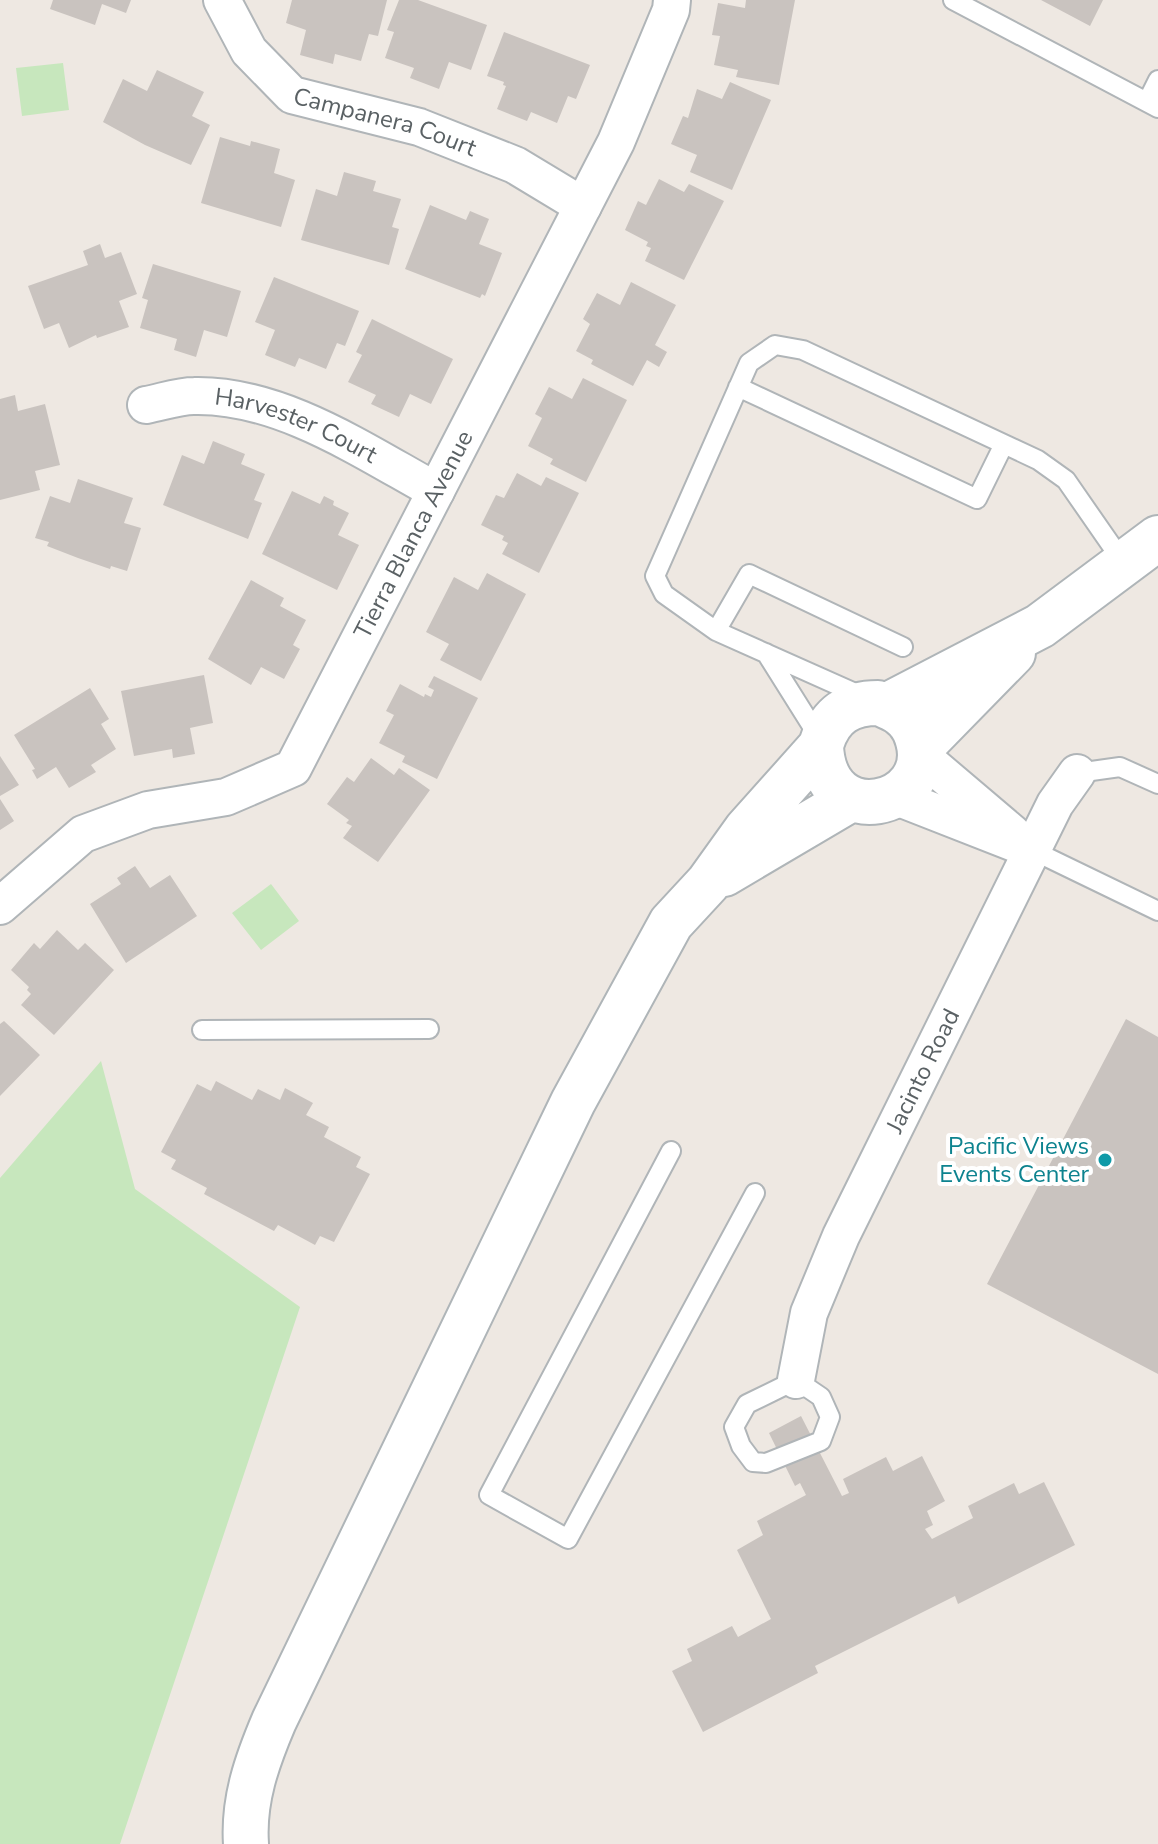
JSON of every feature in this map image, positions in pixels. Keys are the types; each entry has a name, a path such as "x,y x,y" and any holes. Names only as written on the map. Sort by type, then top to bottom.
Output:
{"street":[{"name":"Campanera Court","path":"222,0 249,51 292,95 419,127 515,165 583,206"},
{"name":"Tierra Blanca Avenue","path":"0,906 83,834 148,810 226,797 293,768 616,142 671,10 672,0"},
{"name":"Harvester Court","path":"146,405 192,396 235,398 272,407 436,491"},
{"path":"882,705 1040,626 1142,552"},
{"path":"920,751 1040,626"},
{"path":"246,1844 247,1802 258,1759 274,1721 573,1102 671,923 708,883 746,830 821,744 834,718 847,708 862,703 882,705 906,718 916,731 920,751 919,765 912,780 708,883"},
{"path":"821,744 827,778 837,790 872,798 1032,850"},
{"path":"920,751 1032,850"},
{"name":"Jacinto Road","path":"796,1380 809,1313 841,1236 1055,804 1077,773"}],"lane":[{"path":"953,0 1152,105 1158,80"},
{"path":"882,705 716,631 664,594 655,576 749,363 775,345 803,350 1038,460 1066,480 1142,552"},
{"path":"738,387 977,499 1004,444"},
{"path":"716,631 749,574 903,647"},
{"path":"766,653 821,744"},
{"path":"1077,773 1120,767 1158,784"},
{"path":"1032,850 1158,911"},
{"path":"202,1030 429,1029"},
{"path":"671,1151 489,1495 568,1539 755,1193"},
{"path":"796,1380 821,1397 830,1417 821,1441 766,1463 753,1462 741,1446 734,1427 747,1404 796,1380"}],"green space":[{"path":"63,63 69,110 22,116 16,68"},
{"path":"271,884 299,921 261,950 232,913"},
{"path":"101,1061 135,1189 300,1307 120,1844 0,1844 0,1178"}],"building":[{"path":"53,0 131,0 126,13 102,4 95,25 50,9"},
{"path":"292,0 387,0 378,36 369,34 361,61 335,54 333,64 300,55 306,30 286,23"},
{"path":"399,0 418,0 487,25 471,70 449,62 439,89 410,78 414,68 385,58 394,32 387,30"},
{"path":"746,0 795,0 779,85 736,77 738,70 714,65 720,36 712,35 718,3 745,8"},
{"path":"1041,0 1103,0 1090,26"},
{"path":"504,32 590,65 576,99 568,96 557,123 531,112 527,121 497,109 506,86 504,82 487,76"},
{"path":"157,70 204,92 192,116 210,125 191,165 103,122 123,79 147,91"},
{"path":"730,82 771,100 732,190 690,172 697,155 671,144 683,116 688,118 697,89 722,99"},
{"path":"220,137 250,146 251,141 280,149 274,173 295,180 281,227 201,203"},
{"path":"344,172 376,181 373,191 401,199 392,227 399,229 389,265 301,240 316,189 337,196"},
{"path":"659,179 684,192 689,184 724,201 684,280 645,261 651,248 646,246 648,242 625,230 638,201 646,205"},
{"path":"430,205 466,220 470,211 489,219 479,244 502,253 485,296 482,294 480,298 405,269"},
{"path":"100,244 105,258 121,252 137,294 119,301 129,327 97,338 96,335 69,348 59,323 44,329 28,286 88,265 83,251"},
{"path":"153,264 241,291 227,337 204,330 196,357 174,350 177,339 140,328 148,300 142,298"},
{"path":"274,277 359,311 345,346 337,343 326,369 299,358 295,367 265,355 275,330 255,322"},
{"path":"631,282 676,305 655,345 667,352 659,367 647,360 633,386 591,364 593,360 576,351 590,324 583,319 597,293 620,305"},
{"path":"372,319 453,359 431,404 410,394 399,417 371,404 376,395 348,382 362,355 356,352"},
{"path":"583,378 627,400 586,482 550,464 553,459 528,446 542,418 535,414 549,387 572,399"},
{"path":"15,395 18,411 45,404 60,465 35,471 40,490 0,500 0,399"},
{"path":"213,441 245,454 241,464 265,474 254,500 262,503 248,539 163,505 182,455 204,464"},
{"path":"517,473 541,486 546,477 579,493 539,573 502,554 508,543 502,540 504,536 481,525 496,495 504,498"},
{"path":"78,479 133,498 124,523 141,528 127,571 111,566 110,569 78,558 35,538 50,496 70,503"},
{"path":"292,491 320,504 324,496 349,513 338,535 359,545 337,590 262,554"},
{"path":"487,573 526,594 481,681 440,660 449,644 426,632 454,577 478,590"},
{"path":"251,580 284,598 280,606 306,620 293,645 300,649 284,679 261,667 251,685 208,659"},
{"path":"204,675 213,723 190,728 195,754 173,758 172,749 134,756 121,691"},
{"path":"434,676 478,698 437,779 402,762 405,756 379,743 394,715 386,711 400,684 424,697 425,694 431,697 434,690 428,687"},
{"path":"90,688 109,719 101,724 116,749 91,765 96,772 69,788 56,767 37,779 32,770 35,769 14,735"},
{"path":"0,756 19,785 0,796"},
{"path":"371,758 394,775 399,768 430,790 378,862 343,838 352,826 346,823 349,820 327,804 347,777 354,782"},
{"path":"0,799 14,821 0,830"},
{"path":"135,866 150,888 170,875 197,916 126,963 90,904 121,884 117,878"},
{"path":"57,930 78,950 85,943 114,970 54,1035 21,1005 31,994 27,990 29,987 11,970 34,943 40,949"},
{"name":"Pacific Views Events Center","path":"1126,1019 1158,1037 1158,1374 987,1284"},
{"path":"4,1021 40,1055 0,1096 0,1024"},
{"path":"216,1081 252,1100 258,1089 280,1100 285,1088 313,1103 306,1115 329,1127 324,1137 361,1157 356,1167 370,1174 334,1242 320,1236 315,1245 278,1225 274,1231 204,1194 207,1188 171,1169 176,1160 161,1152 197,1084 211,1091"},
{"path":"801,1416 842,1496 849,1493 843,1479 886,1457 893,1471 922,1456 945,1501 927,1511 933,1525 925,1529 932,1539 973,1518 968,1506 1014,1483 1019,1494 1044,1482 1075,1545 958,1604 955,1596 815,1666 818,1673 703,1732 672,1671 692,1661 687,1649 732,1626 738,1637 771,1619 737,1550 763,1535 757,1521 806,1495 800,1483 795,1486 769,1433"}],"place":[{"name":"Pacific Views Events Center","path":"1105,1160"}]}
